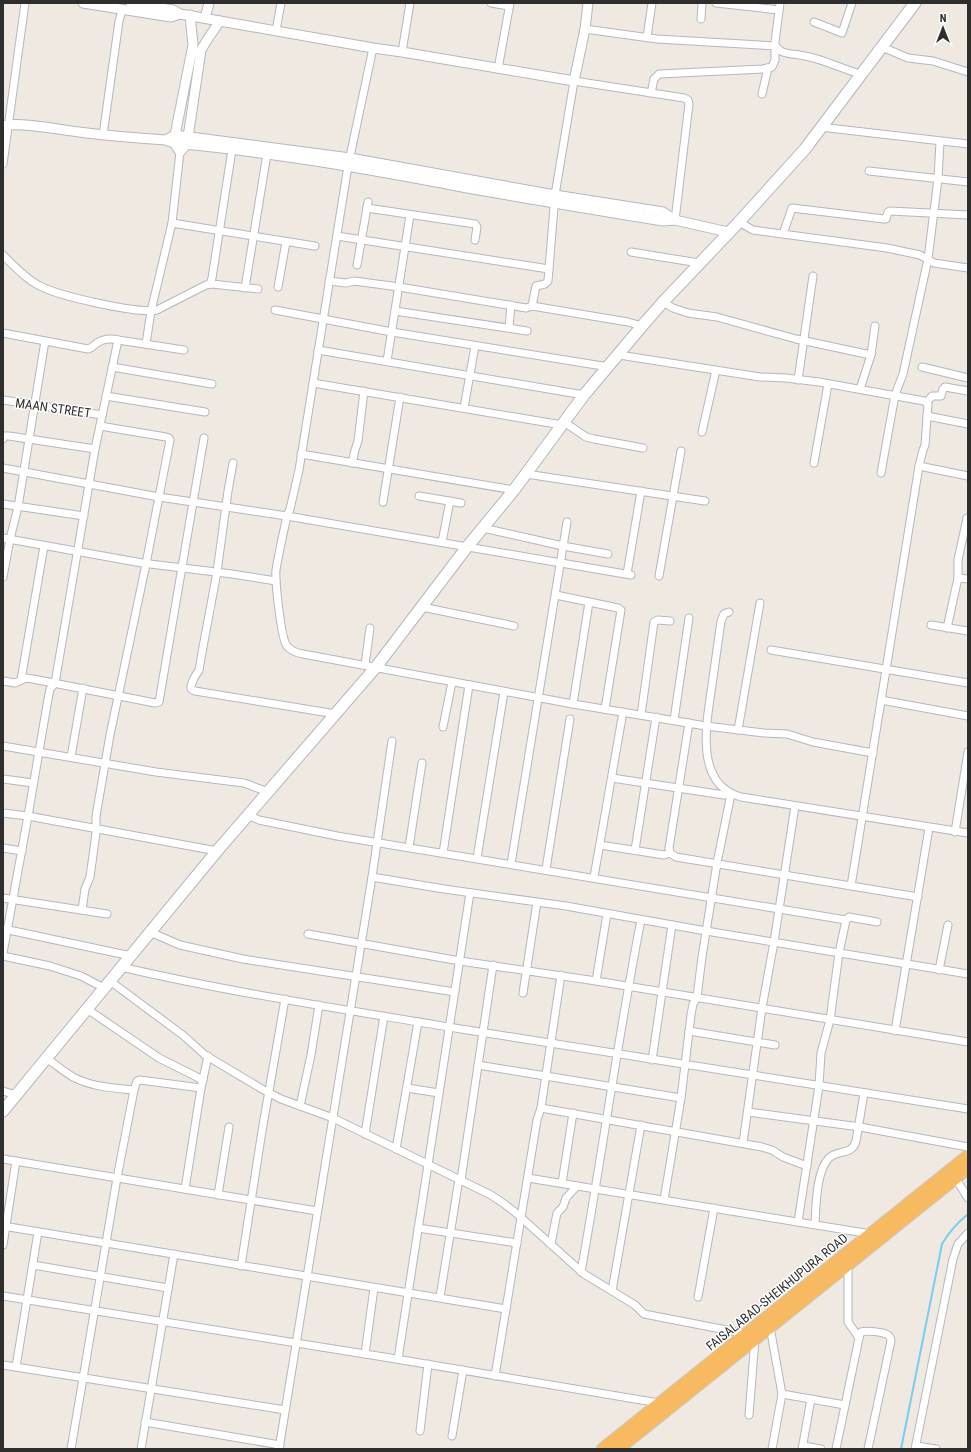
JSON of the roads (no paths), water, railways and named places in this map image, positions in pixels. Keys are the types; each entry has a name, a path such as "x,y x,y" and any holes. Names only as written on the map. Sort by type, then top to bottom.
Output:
{"highway":[{"name":"FAISALABAD-SHEIKHUPURA ROAD","path":"603,1449 659,1403 751,1336 770,1327 848,1264 954,1174 968,1156"},
{"name":"FAISALABAD-SHEIKHUPURA ROAD","path":"618,1449 871,1234 954,1174 968,1168"}],"main road":[{"path":"3,1111 217,851 336,714 371,666 422,607 467,547 514,490 584,395 663,302 805,149 820,127 915,3"}],"street":[{"path":"3,164 5,126 25,3"},
{"path":"83,3 171,17 180,14"},
{"path":"131,3 173,10 180,14 373,48 684,98 689,102 675,220"},
{"path":"204,18 210,3"},
{"path":"276,31 281,3"},
{"path":"402,52 410,3"},
{"path":"491,3 510,4 498,69"},
{"path":"532,306 536,286 546,283 549,269 555,199 574,81 585,29 588,3"},
{"path":"647,37 652,3"},
{"path":"701,19 702,3"},
{"path":"651,93 654,78 660,74 772,67 774,63 780,6 716,3"},
{"path":"814,22 842,33 852,3"},
{"path":"103,135 119,20 122,10"},
{"path":"180,152 172,139 193,45 190,15"},
{"path":"146,344 151,311 172,223 180,152 187,140 201,50 206,40 220,21"},
{"path":"585,29 657,39 776,46"},
{"path":"776,46 778,50 782,52 803,55 860,74"},
{"path":"882,47 908,58 934,61 968,72"},
{"path":"373,48 349,162 294,493 287,516 276,571 283,638 288,646 297,653 504,692 706,726 787,734 813,742 873,753"},
{"path":"762,94 768,68"},
{"path":"5,126 20,125 103,135 187,140 349,162 555,199 663,212 675,220 728,232"},
{"path":"820,127 940,142 968,144"},
{"path":"187,140 232,150 349,162"},
{"path":"881,473 896,395 903,374 928,259 938,179 940,142"},
{"path":"210,284 221,231 232,150"},
{"path":"245,288 267,154"},
{"path":"869,171 968,182"},
{"path":"357,265 367,205 410,215 476,225 475,240"},
{"path":"783,234 792,208 884,219 886,219 888,212 890,211 968,215"},
{"path":"387,361 410,215"},
{"path":"738,222 753,230 887,248 920,255 934,264 968,268"},
{"path":"172,223 315,246"},
{"path":"337,236 549,269"},
{"path":"278,287 286,242"},
{"path":"631,252 699,263"},
{"path":"3,255 29,280 48,289 71,297 96,303 151,311 157,310 210,284 258,289"},
{"path":"798,380 814,276"},
{"path":"329,281 346,283 354,281 526,308 532,306 628,322 642,326"},
{"path":"663,302 673,308 688,313 717,317 804,341 870,355"},
{"path":"509,328 511,305"},
{"path":"275,310 392,332 609,367"},
{"path":"395,311 527,331"},
{"path":"860,389 870,355 875,326"},
{"path":"3,333 88,349 104,340 118,340 184,350"},
{"path":"118,340 95,449 55,683 50,689 38,752 13,900 5,930 3,955 57,968 107,984 184,1036 208,1056 269,1093 281,1099 333,1118 480,1188 504,1203 581,1272 638,1307 646,1315 751,1336 749,1415"},
{"path":"3,573 6,539 18,507 45,341"},
{"path":"464,408 475,346"},
{"path":"318,350 584,395"},
{"path":"619,355 760,377 828,384 896,395 927,402"},
{"path":"112,367 212,384"},
{"path":"922,367 968,378"},
{"path":"702,432 716,370"},
{"path":"313,383 563,424 586,437 643,448"},
{"path":"814,463 828,384"},
{"path":"851,886 919,466 925,445 927,402 932,396 941,396 945,388 968,391"},
{"path":"352,463 355,447 358,441 364,391"},
{"path":"106,396 205,412"},
{"path":"383,502 400,397"},
{"name":"MAAN STREET","path":"3,400 102,415"},
{"path":"927,416 968,424"},
{"path":"82,910 90,877 96,829 96,816 170,438 100,426"},
{"path":"3,439 6,436 95,449"},
{"path":"3,681 15,683 26,678 155,703 159,702 204,438"},
{"path":"660,576 681,451"},
{"path":"301,454 514,490"},
{"path":"233,463 217,572 199,670 194,678 191,689 195,691 336,714"},
{"path":"919,466 968,476"},
{"path":"3,468 159,497 287,516 629,574 641,491"},
{"path":"526,474 705,501"},
{"path":"419,496 462,503"},
{"path":"442,542 450,501"},
{"path":"3,504 84,516"},
{"path":"947,628 958,578 958,560 967,518"},
{"path":"511,864 567,522"},
{"path":"483,528 563,546 608,554"},
{"path":"6,539 146,564 217,572 276,581"},
{"path":"21,680 44,546"},
{"path":"958,578 968,579"},
{"path":"556,595 620,608 622,610 605,709"},
{"path":"573,704 589,602"},
{"path":"738,730 760,603"},
{"path":"422,607 514,626"},
{"path":"729,612 724,614 722,621 706,726 706,744 710,768 717,782 722,788 731,794"},
{"path":"674,720 689,618"},
{"path":"641,715 654,622 658,620 670,621"},
{"path":"931,625 968,631"},
{"path":"370,628 371,666"},
{"path":"771,650 968,683"},
{"path":"443,727 452,682"},
{"path":"444,853 469,685"},
{"path":"71,757 83,688"},
{"path":"477,858 504,692"},
{"path":"881,700 968,716"},
{"path":"594,877 623,712"},
{"path":"634,850 656,717"},
{"path":"546,870 570,719"},
{"path":"689,723 680,788 669,848 670,853 676,857 918,897"},
{"path":"145,1422 280,1447 372,877 392,741"},
{"path":"3,746 156,772 244,783 268,792"},
{"path":"955,832 968,752"},
{"path":"408,847 422,763"},
{"path":"612,778 727,795 731,794 968,834"},
{"path":"3,779 33,783"},
{"path":"664,1200 681,1098 689,1032 694,1004 697,997 717,863 731,794"},
{"path":"743,1143 762,1008 785,875 795,806"},
{"path":"3,813 28,816 217,851"},
{"path":"248,815 267,822 337,836 594,877 846,920 849,917 878,922"},
{"path":"895,1031 929,828"},
{"path":"600,845 664,855 670,853"},
{"path":"3,848 22,851"},
{"path":"372,877 537,902 968,974"},
{"path":"398,1359 470,893"},
{"path":"3,898 108,914"},
{"path":"524,993 537,902"},
{"path":"596,981 607,914"},
{"path":"581,1272 641,920"},
{"path":"798,1222 819,1086 821,1052 830,1020 839,953 846,920"},
{"path":"652,1060 672,925"},
{"path":"939,970 948,925"},
{"path":"5,930 131,956"},
{"path":"150,932 180,945 243,959 356,975 455,992"},
{"path":"308,934 460,961 561,975 968,1042"},
{"path":"440,1297 493,965"},
{"path":"121,967 190,982 418,1022 968,1109"},
{"path":"495,1376 561,975"},
{"path":"241,1266 262,1131 286,999"},
{"path":"300,1106 311,1055 319,1005"},
{"path":"87,1009 159,1058 203,1080"},
{"path":"364,1134 384,1016"},
{"path":"396,1149 418,1022"},
{"path":"689,1032 775,1045"},
{"path":"185,1189 201,1088 208,1056"},
{"path":"46,1058 83,1082 108,1088 134,1090"},
{"path":"478,1065 681,1098"},
{"path":"71,1449 117,1178 136,1082 140,1080 201,1088"},
{"path":"407,1088 440,1093"},
{"path":"3,1091 16,1095"},
{"path":"815,1224 820,1176 829,1158 852,1149 855,1144 864,1093"},
{"path":"540,1108 767,1148 783,1157 807,1166"},
{"path":"748,1112 814,1120 968,1147"},
{"path":"562,1183 573,1113"},
{"path":"612,1291 641,1125"},
{"path":"218,1195 229,1127"},
{"path":"3,1159 317,1212"},
{"path":"3,1245 16,1161"},
{"path":"954,1174 968,1198"},
{"path":"528,1178 871,1234"},
{"path":"551,1244 556,1213 564,1207 566,1198 577,1186"},
{"path":"698,1297 714,1208"},
{"path":"5,1226 506,1309"},
{"path":"418,1228 517,1243"},
{"path":"16,1367 38,1232"},
{"path":"936,1449 915,1448 953,1259 958,1244 968,1233"},
{"path":"141,1449 174,1254"},
{"path":"848,1264 848,1322 859,1338"},
{"path":"33,1265 168,1288"},
{"path":"365,1354 374,1288"},
{"path":"3,1296 398,1359 659,1403"},
{"path":"770,1327 782,1394 772,1449"},
{"path":"836,1449 859,1338 861,1332 866,1330 887,1335 890,1337 891,1341 868,1449"},
{"path":"420,1431 428,1364"},
{"path":"3,1365 285,1410"},
{"path":"452,1436 463,1370"},
{"path":"782,1394 845,1405"},
{"path":"811,1399 803,1447 821,1449"}],"waterway":[{"path":"901,1449 942,1244 947,1236 968,1214"}]}
